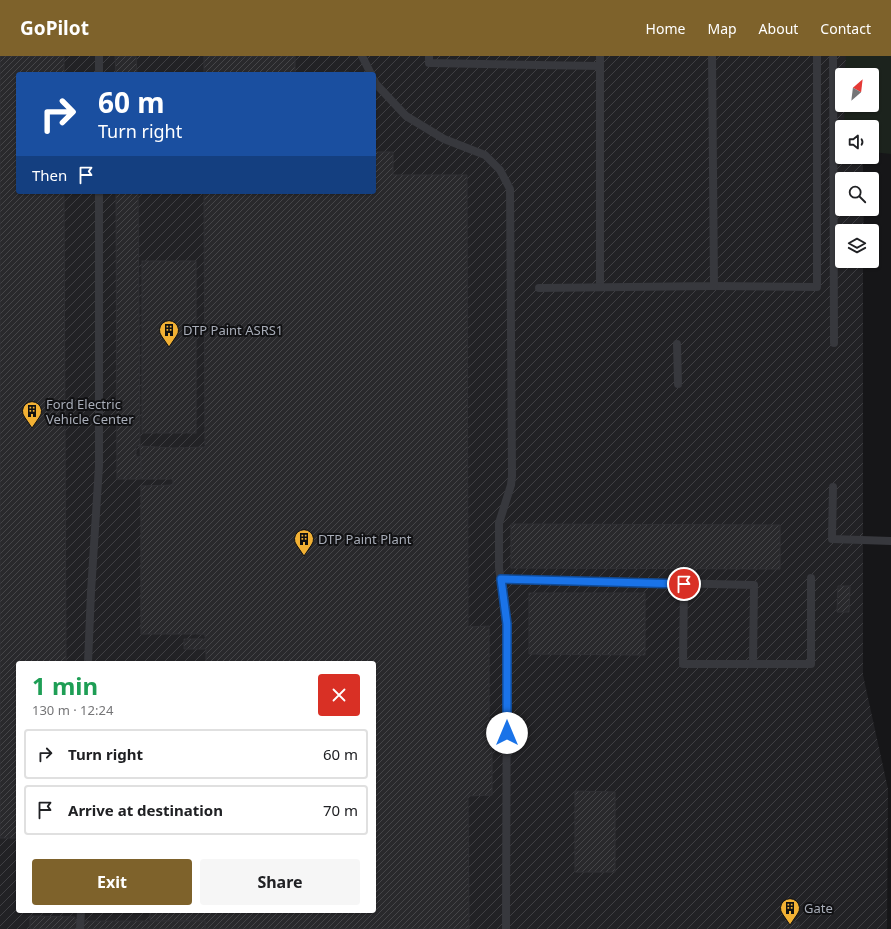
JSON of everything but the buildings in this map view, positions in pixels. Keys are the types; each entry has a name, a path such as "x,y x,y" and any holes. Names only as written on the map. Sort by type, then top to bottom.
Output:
{"lane":[{"path":"99,56 99,72"},
{"path":"362,56 370,72"},
{"path":"429,56 429,63 599,66"},
{"path":"600,56 600,287"},
{"path":"712,56 714,286"},
{"path":"539,288 714,286 817,287 817,56"},
{"path":"833,56 834,343"},
{"path":"376,84 406,116 444,139 485,155 500,170 510,189 512,476 511,485 499,523 499,568 507,624 506,929"},
{"path":"88,661 99,466 99,194"},
{"path":"677,344 678,384"},
{"path":"833,487 832,539 891,541"},
{"path":"684,584 683,664 811,664 811,578"},
{"path":"501,579 754,585 753,664"},
{"path":"80,929 81,913"}],"shaded area":[{"path":"0,56 863,56 863,68 835,68 835,112 863,112 863,120 835,120 835,164 863,164 863,172 835,172 835,216 864,216 863,224 835,224 835,268 863,268 863,675 888,789 887,929 0,929"},
{"path":"846,56 891,56 891,154 879,153 879,120 844,120 845,112 879,112 879,68 845,68"}],"place":[{"name":"DTP Paint ASRS1","path":"169,347"},
{"name":"Ford Electric Vehicle Center","path":"32,428"},
{"name":"DTP Paint Plant","path":"304,556"},
{"name":"Gate","path":"790,925"}],"route":[{"path":"507,733 507,624 501,579 684,584"}]}
